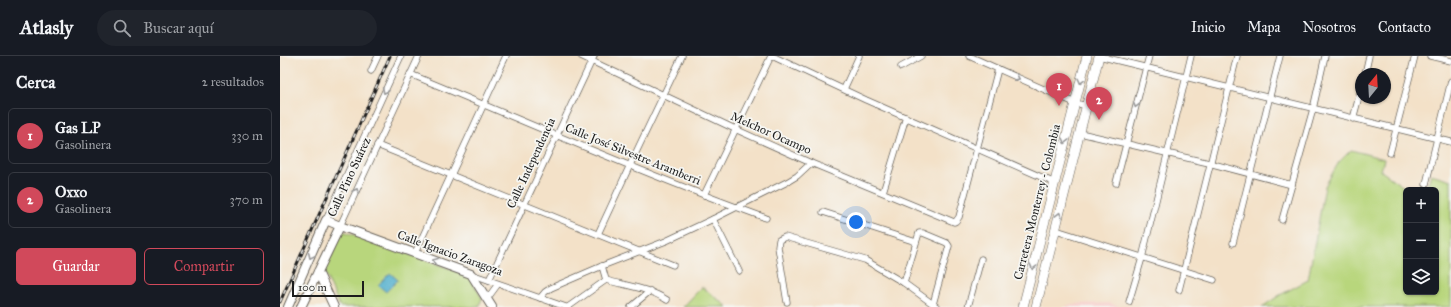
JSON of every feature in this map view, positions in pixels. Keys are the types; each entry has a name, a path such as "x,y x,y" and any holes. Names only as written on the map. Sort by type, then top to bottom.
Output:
{"main road":[{"name":"Carretera Monterrey - Colombia","path":"1023,307 1087,56"},
{"name":"Carretera Monterrey - Colombia","path":"1036,307 1099,56"},
{"name":"Calle Ignacio Zaragoza","path":"326,220 471,274"},
{"name":"Calle Pino Suárez","path":"288,307 326,220"},
{"name":"Calle Pino Suárez","path":"301,307 340,226"},
{"path":"318,272 334,307"},
{"path":"471,274 492,307"},
{"path":"483,307 487,299"}],"street":[{"path":"371,71 378,56"},
{"name":"Calle Pino Suárez","path":"326,220 401,56"},
{"name":"Calle Pino Suárez","path":"340,226 419,56"},
{"path":"415,253 506,56"},
{"name":"Melchor Ocampo","path":"581,56 593,58 664,95 811,163 951,221 956,221 959,217 977,148"},
{"path":"598,234 682,56"},
{"path":"704,195 772,56 1055,183"},
{"path":"844,89 859,56"},
{"path":"901,67 921,56"},
{"path":"969,56 1075,103 1087,106"},
{"path":"1099,56 1451,142"},
{"path":"1116,183 1149,56"},
{"path":"1129,302 1142,258 1191,56"},
{"path":"1179,290 1237,56"},
{"path":"1233,243 1280,56"},
{"path":"1282,220 1313,109 1325,56"},
{"path":"1366,68 1369,56"},
{"path":"1390,153 1395,128 1415,56"},
{"path":"1433,56 1451,61"},
{"name":"Calle Independencia","path":"490,280 593,58"},
{"path":"977,148 998,69"},
{"name":"Calle José Silvestre Aramberri","path":"410,74 704,195 766,218"},
{"path":"1426,184 1451,81"},
{"path":"1354,119 1358,104"},
{"path":"883,192 906,117"},
{"path":"1080,133 1210,163 1292,185"},
{"path":"377,145 673,265"},
{"path":"540,298 551,288 602,266 640,252 714,219 787,182 797,176 811,163"},
{"path":"823,212 916,242"},
{"path":"714,219 739,270"},
{"path":"1056,230 1214,280"},
{"path":"787,302 778,247 779,240 785,237 865,260 904,283 935,305 949,246 947,242 923,233 919,233 904,283"},
{"path":"968,307 981,259"},
{"path":"602,266 606,280"},
{"name":"Calle Ignacio Zaragoza","path":"471,274 567,307"},
{"path":"567,307 606,280 650,291 667,300"},
{"path":"487,299 498,284"},
{"path":"631,307 650,291"}],"shaded area":[{"path":"1109,303 1120,307 1065,307 1071,304"}],"green space":[{"path":"1351,150 1384,159 1381,171 1404,187 1403,295 1439,295 1439,187 1427,187 1431,174 1451,180 1451,307 1262,307 1280,295 1308,280 1325,186 1339,162"},
{"path":"343,231 468,275 482,298 479,307 340,307 324,271"},
{"path":"702,287 728,307 683,307"}],"water":[{"path":"390,273 398,280 386,292 378,285"}],"railway":[{"path":"280,302 390,56"}],"place":[{"name":"Gas LP","path":"1059,106"},
{"name":"Oxxo","path":"1099,120"}]}
